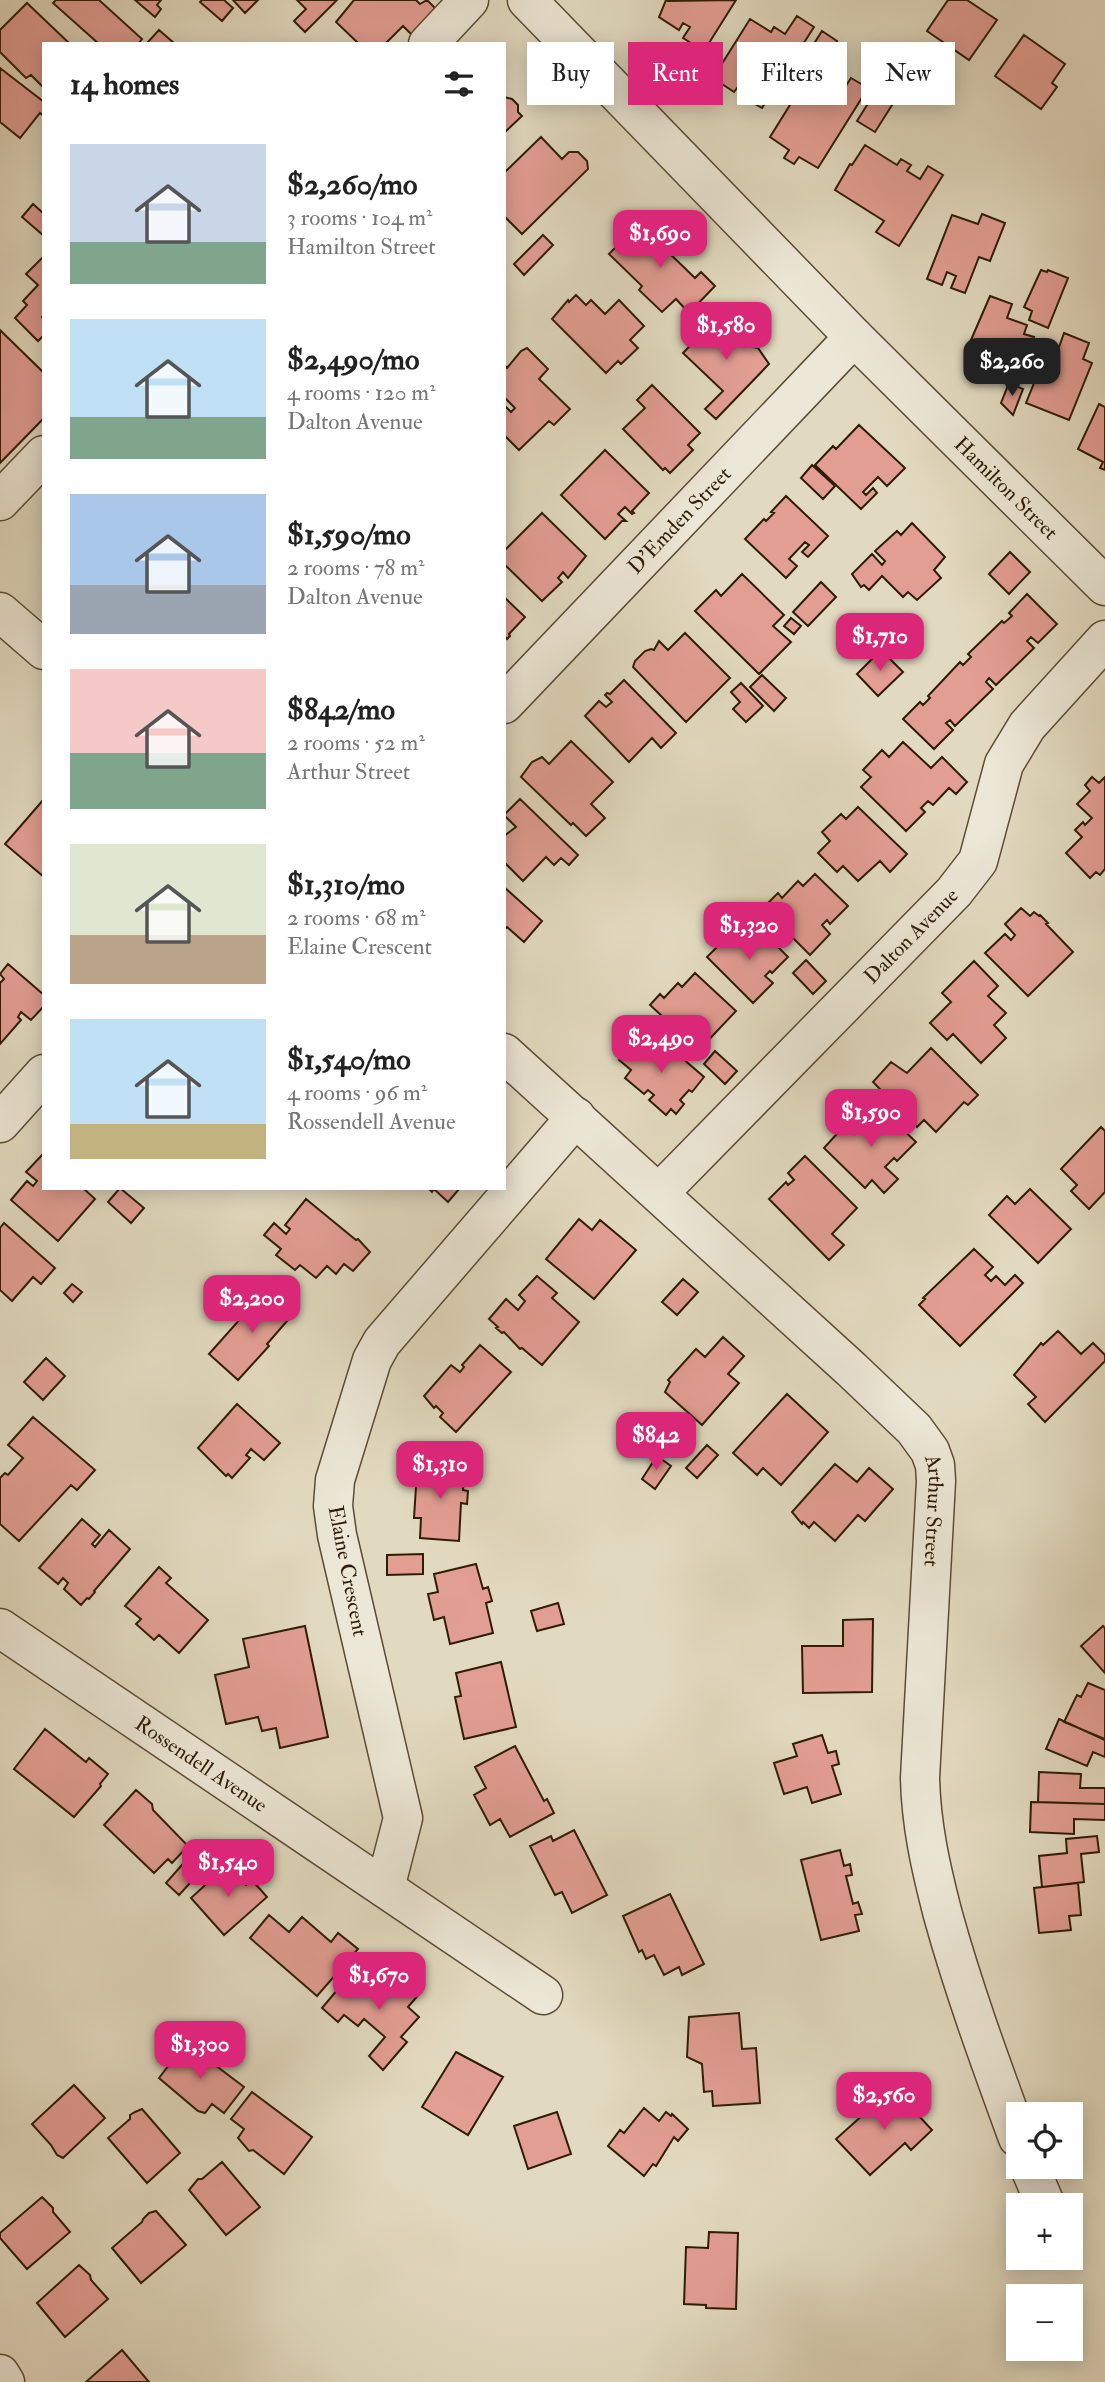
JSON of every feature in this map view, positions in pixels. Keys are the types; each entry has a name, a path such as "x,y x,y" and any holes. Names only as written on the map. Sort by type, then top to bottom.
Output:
{"street":[{"path":"430,42 469,0"},
{"name":"Hamilton Street","path":"527,0 855,337 1105,586"},
{"name":"D'Emden Street","path":"506,702 855,337"},
{"path":"0,501 42,457"},
{"path":"0,612 42,648"},
{"name":"Dalton Avenue","path":"659,1193 954,892 978,862 1003,764 1027,726 1105,640"},
{"name":"Arthur Street","path":"506,1055 851,1369 914,1429 930,1451 935,1465 936,1481 920,1811 935,1885 953,1950 1006,2105"},
{"path":"0,1123 42,1076"},
{"name":"Elaine Crescent","path":"385,1888 403,1818 337,1535 333,1506 335,1480 372,1360 382,1342 576,1117"},
{"name":"Rossendell Avenue","path":"0,1628 543,1995"},
{"path":"0,2374 5,2382"}],"building":[{"path":"56,0 99,0 142,39 140,42 97,42 53,3"},
{"path":"135,0 161,0 157,5 161,9 155,17"},
{"path":"224,0 233,8 222,21 200,2"},
{"path":"233,0 258,0 245,13"},
{"path":"297,0 337,0 305,32 294,21 306,9"},
{"path":"354,0 416,0 420,4 427,0 438,11 413,36 403,26 387,42 357,42 336,22"},
{"path":"666,0 736,0 710,42 689,42 683,38 690,27 683,23 679,30 659,17"},
{"path":"948,0 967,0 997,20 969,60 955,50 955,42 943,42 927,31"},
{"path":"27,3 68,42 42,42 42,86 31,75 26,78 0,52 0,30"},
{"path":"797,16 814,27 804,42 737,42 737,88 734,92 723,85 723,62 750,19 771,32 774,27 785,34"},
{"path":"159,30 173,42 148,42"},
{"path":"822,31 837,41 836,42 815,42"},
{"path":"1024,35 1065,64 1052,83 1057,87 1041,109 995,76"},
{"path":"0,68 42,100 42,114 40,113 20,138 0,122"},
{"path":"851,78 861,84 861,99 818,168 799,157 794,164 784,158 789,150 770,137 790,105 847,105 847,84"},
{"path":"506,98 518,105 518,112 522,116 506,131"},
{"path":"867,105 892,105 875,132 857,121"},
{"path":"541,137 562,159 569,152 578,152 587,161 588,169 522,234 506,218 506,171"},
{"path":"865,145 897,165 901,159 911,165 907,171 920,179 928,166 943,175 899,246 876,232 884,221 835,190"},
{"path":"33,204 42,212 42,234 22,217"},
{"path":"982,214 1005,223 990,261 979,257 965,293 951,288 956,276 947,272 942,285 927,279 952,215 978,224"},
{"path":"649,220 670,241 663,247 695,278 701,272 715,286 689,313 676,299 662,312 639,290 642,286 609,254 625,238 628,241 639,225 644,225"},
{"path":"543,235 553,245 524,275 514,264"},
{"path":"42,258 42,337 38,341 15,318 27,305 23,301 38,285 26,274"},
{"path":"1041,270 1068,278 1048,328 1029,320 1032,311 1024,307"},
{"path":"576,295 586,305 591,300 605,314 619,300 644,326 630,340 638,348 621,364 618,361 606,373 552,319 568,300 569,302"},
{"path":"990,296 1012,304 1007,318 1027,325 1024,334 1034,337 1017,381 972,365 979,343 971,340"},
{"path":"720,315 737,327 737,332 742,337 738,341 744,347 748,343 758,348 769,364 716,419 705,409 723,391 683,353"},
{"path":"0,330 42,371 42,420 0,463"},
{"path":"1064,333 1089,343 1083,359 1092,363 1069,420 1026,403 1049,346 1058,350"},
{"path":"527,348 548,369 539,379 570,409 554,425 549,421 519,450 506,437 506,407 511,412 515,408 506,399 506,367"},
{"path":"1009,383 1023,389 1013,415 1001,403"},
{"path":"652,385 700,433 688,445 693,450 670,473 665,468 663,470 623,429 645,408 637,400"},
{"path":"1099,404 1105,407 1105,470 1100,468 1103,462 1078,449"},
{"path":"859,425 905,468 887,486 878,477 863,492 866,495 873,488 877,493 861,509 815,465 833,446 836,449"},
{"path":"605,450 649,493 632,511 634,513 625,507 618,514 626,521 622,521 605,539 561,495"},
{"path":"812,465 835,486 823,499 801,478"},
{"path":"786,496 828,536 808,557 802,552 809,545 805,542 789,559 797,566 786,578 745,539 764,519 766,521 774,513 771,512"},
{"path":"542,513 586,556 568,578 563,572 558,578 562,582 542,601 506,566 506,549"},
{"path":"912,523 945,557 934,570 941,578 917,600 908,592 903,597 882,576 869,590 864,585 861,587 852,574 872,554 882,565 885,561 875,551 897,531 901,535"},
{"path":"1010,552 1030,572 1009,594 989,574"},
{"path":"742,574 784,615 773,626 791,642 759,674 695,611 716,590 721,596"},
{"path":"821,582 836,597 808,626 793,612"},
{"path":"1027,594 1057,624 1038,643 1031,637 1027,641 1034,648 996,685 989,678 986,682 993,689 955,726 950,720 946,723 953,730 934,749 903,719 920,702 923,705 960,662 963,665 971,657 968,654 1002,621 1004,623 1012,616 1009,613"},
{"path":"506,599 525,617 506,638"},
{"path":"791,618 801,626 794,634 784,626"},
{"path":"685,633 730,678 686,722 633,667 645,651 654,650 659,641 668,650"},
{"path":"881,650 903,672 878,696 857,674"},
{"path":"762,675 786,698 774,711 750,687"},
{"path":"624,680 676,733 661,748 652,738 629,762 585,716 599,701 606,707 612,702 605,695 610,694"},
{"path":"741,683 763,706 746,722 733,709 740,702 731,692"},
{"path":"571,741 613,782 591,804 605,818 586,836 521,777 532,762 542,757 549,764"},
{"path":"903,742 931,768 942,757 967,782 956,794 949,788 933,805 928,801 921,808 925,812 906,831 861,787 871,777 863,770 882,750 889,757"},
{"path":"1092,777 1099,783 1105,777 1105,869 1100,875 1096,872 1090,878 1066,853 1082,837 1075,830 1092,818 1077,804 1090,791 1085,785"},
{"path":"520,799 578,855 569,865 561,858 554,865 546,857 523,881 506,864 506,834 516,827 506,817 506,813"},
{"path":"42,801 42,875 5,844"},
{"path":"858,807 907,854 890,872 880,861 858,881 843,866 837,872 818,853 830,841 822,832 841,814 846,819"},
{"path":"815,874 848,906 830,924 827,920 822,925 830,934 810,955 763,908 778,893 782,898 798,881 803,886"},
{"path":"506,889 542,921 524,942 507,927"},
{"path":"1021,908 1030,916 1034,912 1040,915 1073,952 1028,996 985,953 1005,934 1011,940 1015,935 1005,924"},
{"path":"756,925 788,957 772,973 770,971 765,976 773,983 753,1003 707,957 721,943 725,946 739,932 744,938"},
{"path":"806,960 826,981 813,994 793,973"},
{"path":"974,961 998,986 988,996 1006,1013 994,1025 1006,1038 981,1063 953,1034 947,1040 930,1023 951,1002 942,993"},
{"path":"8,964 42,993 42,1008 31,1020 21,1012 18,1017 21,1020 0,1044 0,983 4,979 0,974"},
{"path":"695,973 736,1011 699,1050 650,1005 660,994 664,998 678,983 682,987"},
{"path":"659,1038 704,1077 692,1092 689,1090 680,1100 684,1104 676,1114 671,1109 666,1115 649,1100 654,1095 648,1090 644,1094 625,1078 631,1070 619,1060 635,1041 647,1051"},
{"path":"931,1048 978,1095 968,1105 964,1102 936,1132 924,1120 917,1127 873,1082 891,1062 907,1073"},
{"path":"715,1051 737,1071 725,1084 704,1064"},
{"path":"877,1105 916,1142 897,1161 894,1158 885,1167 898,1179 884,1193 872,1180 865,1188 824,1148 845,1125 854,1134 860,1127 858,1125"},
{"path":"1101,1127 1105,1131 1105,1192 1089,1209 1071,1191 1077,1185 1061,1169"},
{"path":"42,1155 42,1190 85,1190 95,1199 58,1241 11,1200 27,1181 33,1186 37,1181 26,1172"},
{"path":"805,1156 857,1208 832,1234 844,1245 829,1260 769,1199 786,1182 788,1185 794,1180 788,1173"},
{"path":"1030,1189 1071,1229 1038,1263 989,1215 1007,1196 1015,1204"},
{"path":"118,1190 122,1190 144,1208 131,1223 108,1202"},
{"path":"435,1190 458,1190 448,1202"},
{"path":"306,1199 358,1239 370,1252 353,1271 344,1264 336,1274 327,1266 316,1278 300,1265 295,1270 276,1255 281,1249 264,1235 274,1223 286,1234 290,1229 285,1225"},
{"path":"579,1219 592,1230 600,1220 636,1250 594,1299 546,1259"},
{"path":"4,1223 55,1268 41,1284 33,1277 12,1301 0,1290 0,1228"},
{"path":"974,1249 993,1267 985,1275 991,1281 996,1276 1005,1285 1015,1275 1023,1283 960,1346 919,1305"},
{"path":"537,1276 557,1293 552,1298 579,1322 542,1365 520,1349 489,1319 506,1299 518,1310 525,1301 519,1295"},
{"path":"683,1279 698,1292 677,1315 662,1302"},
{"path":"72,1284 82,1292 73,1302 64,1293"},
{"path":"267,1289 294,1313 238,1380 209,1354"},
{"path":"1058,1331 1081,1354 1093,1343 1105,1355 1105,1361 1045,1422 1028,1404 1036,1397 1014,1375 1041,1343 1043,1345"},
{"path":"723,1337 744,1356 728,1374 739,1383 702,1425 665,1392 670,1382 668,1380 696,1349 705,1357"},
{"path":"480,1345 511,1372 456,1432 440,1417 443,1413 436,1406 434,1408 424,1396 451,1365 460,1372 464,1367 462,1365"},
{"path":"46,1358 65,1376 43,1400 24,1382"},
{"path":"787,1394 828,1432 781,1485 763,1468 757,1475 733,1453"},
{"path":"237,1404 280,1443 264,1460 251,1449 246,1455 250,1458 232,1478 228,1474 226,1476 198,1448"},
{"path":"33,1417 95,1470 77,1490 71,1485 19,1541 0,1524 0,1478 5,1473 8,1475 23,1458 8,1445"},
{"path":"707,1445 718,1455 697,1478 686,1468"},
{"path":"657,1456 671,1466 655,1489 642,1479"},
{"path":"426,1463 465,1466 463,1490 468,1491 467,1504 461,1503 459,1541 420,1538 421,1518 414,1518 417,1471 426,1472"},
{"path":"835,1464 857,1482 869,1468 893,1489 865,1521 858,1515 835,1541 814,1522 809,1528 803,1522 802,1524 792,1512"},
{"path":"82,1519 100,1535 92,1544 95,1547 109,1530 130,1549 81,1605 64,1589 68,1583 63,1578 58,1584 39,1568"},
{"path":"423,1554 423,1574 387,1575 387,1555"},
{"path":"476,1564 483,1589 488,1587 492,1601 486,1603 493,1633 450,1644 444,1617 434,1620 428,1594 438,1592 434,1574"},
{"path":"159,1567 171,1578 166,1583 208,1620 179,1653 159,1635 154,1640 136,1624 141,1619 125,1606"},
{"path":"558,1603 564,1624 537,1631 531,1611"},
{"path":"873,1619 872,1692 803,1693 802,1646 843,1646 843,1620"},
{"path":"305,1626 328,1737 280,1748 276,1728 262,1731 258,1717 226,1724 215,1675 249,1667 243,1639"},
{"path":"1103,1626 1105,1628 1105,1673 1081,1646"},
{"path":"501,1662 516,1727 464,1739 455,1697 461,1696 456,1673"},
{"path":"1088,1683 1105,1690 1105,1739 1064,1722 1077,1695 1081,1697"},
{"path":"1059,1719 1105,1740 1105,1757 1093,1752 1087,1766 1046,1749"},
{"path":"45,1729 86,1762 89,1758 108,1774 74,1817 14,1769"},
{"path":"822,1735 828,1753 836,1751 839,1764 832,1766 841,1794 812,1803 807,1787 784,1794 774,1763 797,1756 793,1744"},
{"path":"515,1746 544,1801 547,1799 554,1813 510,1837 500,1819 490,1825 474,1795 486,1788 475,1767"},
{"path":"1039,1772 1081,1774 1080,1788 1105,1788 1105,1804 1038,1802"},
{"path":"136,1790 152,1804 153,1810 188,1846 172,1863 168,1859 154,1873 104,1825"},
{"path":"1031,1802 1105,1804 1105,1820 1074,1819 1074,1834 1030,1832"},
{"path":"574,1830 607,1895 572,1913 562,1892 555,1895 530,1846 551,1836 553,1841"},
{"path":"1097,1836 1099,1852 1081,1854 1084,1882 1042,1887 1039,1856 1067,1853 1066,1839"},
{"path":"840,1850 844,1866 850,1864 852,1875 846,1876 853,1904 858,1902 862,1914 855,1915 859,1931 821,1940 801,1860"},
{"path":"189,1857 203,1869 179,1895 166,1883"},
{"path":"227,1865 246,1885 251,1879 267,1897 224,1935 191,1898"},
{"path":"1078,1883 1081,1915 1069,1916 1071,1930 1039,1933 1034,1888"},
{"path":"670,1894 704,1964 682,1975 679,1967 664,1975 654,1955 646,1959 642,1950 639,1952 623,1916"},
{"path":"269,1915 289,1932 302,1917 331,1942 338,1933 358,1949 317,1996 250,1938"},
{"path":"392,1968 420,1993 408,2007 419,2017 401,2037 407,2042 383,2070 369,2056 385,2037 364,2019 358,2026 344,2015 338,2022 322,2008 344,1982 360,1995 368,1985 373,1990"},
{"path":"739,2013 742,2049 756,2048 760,2103 713,2106 712,2091 704,2092 702,2064 687,2057 689,2017"},
{"path":"186,2043 244,2087 224,2113 212,2104 205,2113 198,2111 159,2078"},
{"path":"456,2052 503,2077 468,2135 422,2107"},
{"path":"74,2085 105,2118 63,2158 57,2155 32,2124"},
{"path":"893,2088 932,2130 911,2150 905,2143 870,2175 836,2139"},
{"path":"252,2092 312,2137 284,2174 253,2150 249,2151 238,2138 244,2129 231,2119"},
{"path":"644,2108 659,2121 666,2112 671,2116 672,2114 688,2129 678,2141 674,2137 656,2166 653,2164 644,2176 608,2146 620,2130 624,2133"},
{"path":"142,2109 180,2153 147,2183 108,2138 130,2119 130,2115"},
{"path":"557,2112 571,2154 528,2169 514,2126"},
{"path":"222,2162 260,2207 226,2235 189,2190 198,2179 202,2179"},
{"path":"42,2197 70,2232 27,2269 0,2238 0,2233"},
{"path":"156,2211 186,2245 141,2283 112,2248 149,2213"},
{"path":"709,2232 738,2233 736,2309 684,2304 686,2247 708,2248"},
{"path":"79,2265 108,2299 65,2337 37,2303"},
{"path":"122,2350 149,2382 86,2382"}]}
